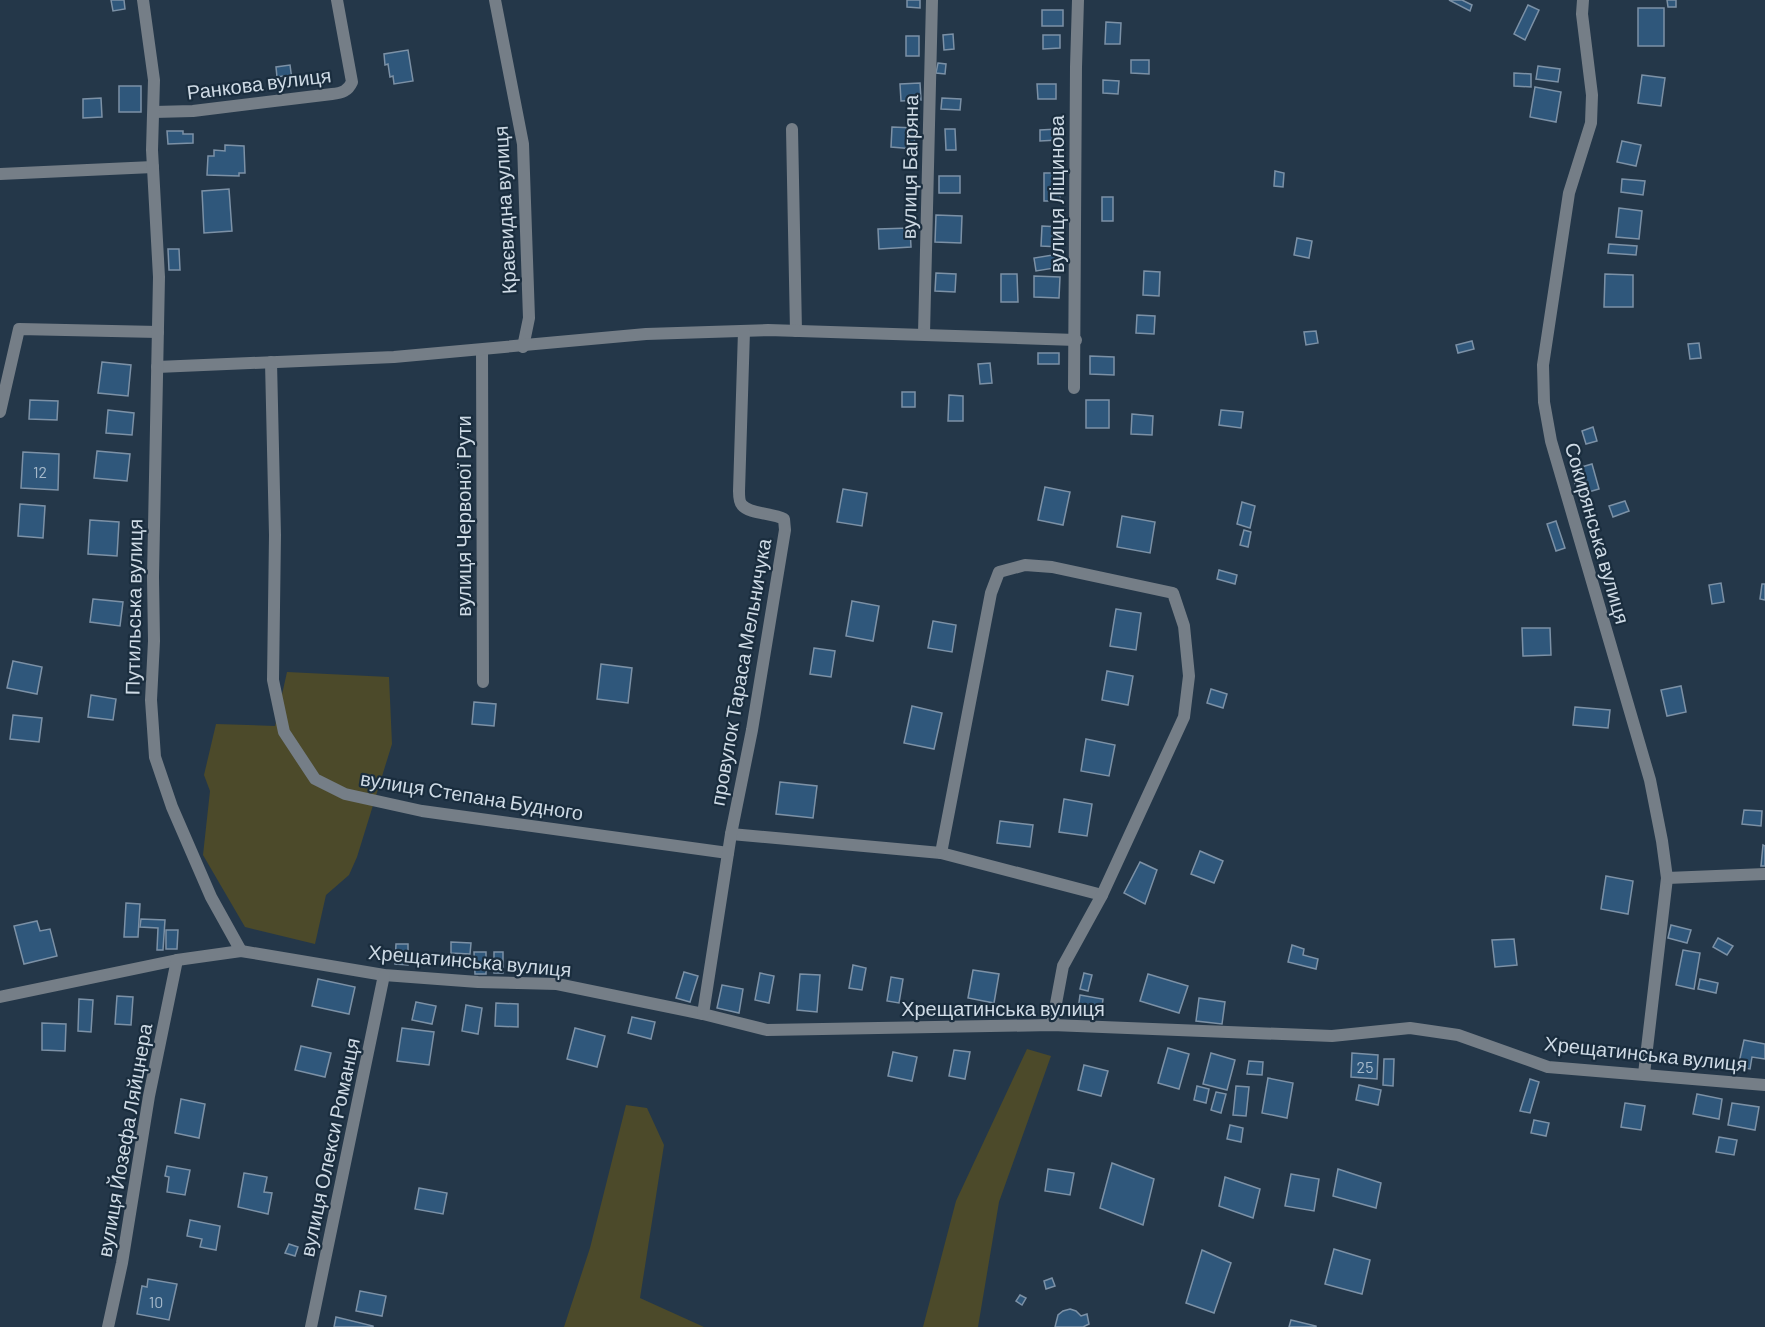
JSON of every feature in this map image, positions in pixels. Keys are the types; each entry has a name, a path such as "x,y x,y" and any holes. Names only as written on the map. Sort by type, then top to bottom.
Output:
{"street":[{"name":"Путильська вулиця","path":"143,0 152,64 153,167 159,276 153,577 154,641 150,700 155,757 172,807 198,868 241,951"},
{"name":"Ранкова вулиця","path":"154,112 193,111 345,91 352,82 337,0"},
{"name":"Краєвидна вулиця","path":"495,0 523,144 529,318 523,346"},
{"name":"вулиця Багряна","path":"924,334 932,0"},
{"name":"вулиця Ліщинова","path":"1074,388 1078,0"},
{"name":"Сокирянська вулиця","path":"1583,0 1582,15 1592,95 1591,123 1569,193 1543,365 1544,402 1551,441 1650,780 1662,841 1667,878 1644,1074"},
{"path":"792,129 796,331"},
{"path":"0,174 153,167"},
{"path":"0,412 19,329 158,332"},
{"path":"157,367 394,357 646,334 744,331 924,334 1076,340"},
{"name":"провулок Тараса Мельничука","path":"703,1014 731,834 752,730 785,530 784,519 750,510 742,506 740,502 744,331"},
{"name":"вулиця Червоної Рути","path":"482,350 483,682"},
{"name":"вулиця Степана Будного","path":"271,362 275,535 273,680 284,732 315,778 345,794 422,810 728,853"},
{"path":"941,853 991,593 999,572 1025,565 1052,567 1173,593 1184,626 1189,676 1184,717 1102,895 1063,966 1052,1025"},
{"path":"731,834 941,853 1102,895"},
{"path":"1667,878 1765,874"},
{"path":"0,997 177,960 241,951"},
{"name":"Хрещатинська вулиця","path":"241,951 384,975 478,982 557,984 703,1014 767,1030 1052,1025 1332,1036 1410,1028 1458,1035 1548,1067 1765,1084"},
{"name":"вулиця Йозефа Ляйцнера","path":"108,1327 122,1263 149,1096 177,960"},
{"name":"вулиця Олекси Романця","path":"311,1327 384,975"}],"shaded area":[{"path":"287,672 389,677 392,744 357,857 349,875 326,895 315,944 245,927 203,855 210,791 204,775 216,724 275,726"},
{"path":"1027,1049 1051,1056 999,1202 978,1327 923,1327 956,1201"},
{"path":"626,1105 647,1108 664,1145 640,1298 704,1327 564,1327 590,1248"}],"building":[{"path":"111,0 124,0 125,9 113,11"},
{"path":"907,0 920,0 920,8 907,7"},
{"path":"1449,0 1462,0 1472,5 1470,11"},
{"path":"1667,0 1676,0 1676,7 1668,7"},
{"path":"1528,5 1539,10 1525,40 1514,34"},
{"path":"1638,8 1664,8 1664,46 1638,46"},
{"path":"1042,10 1063,10 1063,26 1042,26"},
{"path":"1106,22 1121,23 1120,44 1105,44"},
{"path":"953,34 954,49 944,50 943,35"},
{"path":"1043,35 1060,35 1060,48 1043,49"},
{"path":"906,36 919,36 919,56 906,56"},
{"path":"408,50 413,81 394,84 393,76 390,77 388,64 385,65 384,54"},
{"path":"1131,60 1149,60 1149,74 1131,73"},
{"path":"938,63 946,64 945,74 936,73"},
{"path":"290,65 292,80 284,82 283,76 277,77 276,67"},
{"path":"1538,66 1560,69 1558,82 1536,79"},
{"path":"1514,73 1531,74 1531,87 1514,86"},
{"path":"1642,75 1665,78 1661,106 1638,103"},
{"path":"1103,80 1119,81 1118,94 1103,93"},
{"path":"920,83 921,100 901,101 900,84"},
{"path":"1037,84 1056,84 1056,99 1038,99"},
{"path":"119,86 141,86 141,112 119,112"},
{"path":"1535,87 1561,92 1556,122 1530,117"},
{"path":"101,98 102,117 83,118 83,99"},
{"path":"942,98 961,99 960,110 941,109"},
{"path":"892,127 915,128 914,149 891,147"},
{"path":"945,129 955,129 956,150 946,150"},
{"path":"1058,129 1058,140 1040,141 1040,130"},
{"path":"167,131 183,131 183,134 193,134 193,143 168,144"},
{"path":"1622,141 1641,145 1636,166 1617,162"},
{"path":"225,145 244,146 245,173 239,173 239,176 207,175 208,156 214,156 214,150 225,151"},
{"path":"1275,171 1284,173 1283,187 1274,186"},
{"path":"1044,173 1060,173 1060,201 1044,201"},
{"path":"939,176 960,176 960,193 939,193"},
{"path":"1622,179 1645,181 1643,195 1621,192"},
{"path":"229,189 232,231 204,233 202,191"},
{"path":"1102,197 1113,197 1113,221 1102,221"},
{"path":"1619,208 1642,211 1639,239 1616,237"},
{"path":"936,215 962,216 961,243 935,242"},
{"path":"1042,226 1061,227 1060,247 1041,246"},
{"path":"910,228 911,247 879,249 878,229"},
{"path":"1297,238 1312,241 1309,258 1294,255"},
{"path":"1609,244 1637,246 1636,255 1608,253"},
{"path":"168,249 179,249 180,270 169,270"},
{"path":"1059,254 1061,267 1036,271 1034,258"},
{"path":"1144,271 1160,272 1159,296 1143,295"},
{"path":"936,273 956,274 955,292 935,291"},
{"path":"1001,274 1017,274 1018,302 1001,302"},
{"path":"1605,274 1633,275 1633,307 1604,307"},
{"path":"1034,276 1060,277 1059,298 1034,297"},
{"path":"1137,315 1155,316 1154,334 1136,333"},
{"path":"1316,331 1318,343 1306,345 1304,332"},
{"path":"1472,341 1474,349 1458,353 1456,345"},
{"path":"1699,343 1701,358 1690,359 1688,344"},
{"path":"1038,353 1059,353 1059,364 1038,364"},
{"path":"1090,356 1114,357 1114,375 1090,374"},
{"path":"102,362 131,365 128,396 98,393"},
{"path":"990,363 992,383 980,384 978,364"},
{"path":"902,392 915,392 915,407 902,407"},
{"path":"949,395 963,396 963,421 948,421"},
{"path":"30,400 58,401 57,420 29,419"},
{"path":"1086,400 1109,400 1109,428 1086,428"},
{"path":"108,410 134,413 132,435 106,433"},
{"path":"1221,410 1243,412 1241,428 1219,425"},
{"path":"1132,414 1153,416 1152,435 1131,434"},
{"path":"1593,427 1597,441 1586,444 1582,431"},
{"path":"97,451 130,454 127,481 94,478"},
{"path":"23,452 59,454 58,490 21,488"},
{"path":"1592,464 1599,489 1578,495 1571,470"},
{"path":"1045,487 1070,492 1063,525 1038,520"},
{"path":"843,489 867,493 862,526 837,522"},
{"path":"1625,501 1629,511 1613,517 1609,506"},
{"path":"1242,502 1255,506 1250,528 1237,524"},
{"path":"20,504 45,506 43,538 18,536"},
{"path":"1122,516 1155,522 1150,553 1117,547"},
{"path":"90,520 119,522 117,556 88,554"},
{"path":"1556,521 1565,548 1556,551 1547,524"},
{"path":"1244,530 1251,532 1248,547 1240,545"},
{"path":"1219,570 1237,575 1235,584 1217,579"},
{"path":"1721,583 1724,602 1712,604 1709,585"},
{"path":"1762,584 1765,584 1765,600 1760,599"},
{"path":"93,599 123,602 120,626 90,622"},
{"path":"852,601 879,606 873,641 846,636"},
{"path":"1116,609 1141,613 1136,650 1110,646"},
{"path":"933,621 956,625 952,652 928,648"},
{"path":"1522,628 1550,628 1551,655 1523,656"},
{"path":"814,648 835,651 831,677 810,674"},
{"path":"13,661 42,667 37,694 7,688"},
{"path":"601,664 632,668 628,703 597,699"},
{"path":"1107,671 1133,676 1128,705 1102,700"},
{"path":"1681,686 1686,712 1667,716 1661,690"},
{"path":"1211,689 1227,694 1223,708 1207,703"},
{"path":"91,695 116,699 113,720 88,717"},
{"path":"474,702 496,704 494,726 472,724"},
{"path":"912,706 942,713 934,749 904,743"},
{"path":"1575,707 1610,710 1608,728 1573,725"},
{"path":"13,715 42,718 39,742 10,739"},
{"path":"1086,739 1115,745 1109,776 1081,771"},
{"path":"780,782 817,786 813,818 776,814"},
{"path":"1064,799 1092,804 1087,836 1059,832"},
{"path":"1744,810 1762,811 1761,826 1742,824"},
{"path":"1000,821 1033,825 1030,847 997,843"},
{"path":"1763,845 1765,846 1765,866 1761,866"},
{"path":"1200,851 1223,861 1214,883 1191,874"},
{"path":"1140,862 1157,870 1145,904 1124,893"},
{"path":"1606,876 1633,881 1628,914 1601,909"},
{"path":"126,903 140,904 138,937 124,937"},
{"path":"141,919 165,920 163,950 157,950 158,928 140,927"},
{"path":"37,921 40,931 50,929 57,956 24,964 14,926"},
{"path":"1671,925 1691,930 1687,943 1668,938"},
{"path":"166,930 178,930 177,949 166,949"},
{"path":"1718,938 1733,946 1727,955 1713,947"},
{"path":"1514,939 1517,965 1495,967 1492,940"},
{"path":"451,942 471,943 470,954 451,953"},
{"path":"396,944 408,944 408,965 395,964"},
{"path":"1292,945 1304,949 1303,955 1318,959 1316,969 1288,962"},
{"path":"1683,950 1700,953 1694,989 1676,985"},
{"path":"474,952 486,952 486,974 475,974"},
{"path":"494,952 503,952 503,973 494,973"},
{"path":"853,965 866,968 862,990 849,988"},
{"path":"973,970 999,974 994,1003 968,998"},
{"path":"684,972 698,976 690,1002 676,998"},
{"path":"760,973 774,976 769,1003 755,1000"},
{"path":"1084,973 1092,975 1088,991 1080,989"},
{"path":"800,974 820,975 817,1012 797,1010"},
{"path":"1148,974 1188,986 1179,1013 1140,1001"},
{"path":"891,977 903,979 899,1003 887,1001"},
{"path":"318,979 355,987 349,1014 312,1006"},
{"path":"1700,979 1718,983 1716,993 1698,989"},
{"path":"722,985 743,989 739,1013 717,1008"},
{"path":"1080,995 1103,999 1101,1014 1078,1010"},
{"path":"117,996 133,997 131,1025 115,1024"},
{"path":"1199,998 1225,1002 1222,1024 1196,1021"},
{"path":"79,999 93,1000 91,1032 78,1031"},
{"path":"416,1002 436,1006 432,1024 412,1020"},
{"path":"496,1003 518,1004 518,1027 495,1026"},
{"path":"466,1005 482,1008 478,1034 462,1031"},
{"path":"632,1017 655,1022 651,1039 628,1033"},
{"path":"42,1023 66,1024 65,1051 42,1050"},
{"path":"402,1028 434,1032 429,1065 397,1061"},
{"path":"575,1028 605,1036 597,1067 567,1059"},
{"path":"1744,1040 1765,1044 1765,1059 1752,1057 1750,1069 1738,1067"},
{"path":"301,1046 331,1053 325,1077 295,1070"},
{"path":"1168,1048 1189,1054 1179,1089 1158,1083"},
{"path":"954,1050 970,1052 965,1079 949,1076"},
{"path":"893,1052 917,1057 912,1081 888,1076"},
{"path":"1211,1053 1235,1060 1227,1090 1203,1084"},
{"path":"1352,1053 1378,1055 1377,1079 1351,1077"},
{"path":"1384,1059 1394,1059 1393,1086 1383,1085"},
{"path":"1249,1061 1263,1062 1262,1075 1247,1074"},
{"path":"1084,1065 1108,1071 1101,1096 1078,1090"},
{"path":"1268,1078 1293,1083 1287,1118 1262,1113"},
{"path":"1530,1079 1539,1082 1530,1113 1520,1111"},
{"path":"1359,1085 1381,1090 1378,1105 1356,1100"},
{"path":"1197,1086 1209,1089 1206,1103 1194,1100"},
{"path":"1236,1086 1249,1087 1246,1116 1233,1115"},
{"path":"1216,1092 1226,1094 1221,1113 1211,1110"},
{"path":"1697,1094 1722,1099 1719,1119 1693,1114"},
{"path":"181,1099 205,1104 199,1138 175,1133"},
{"path":"1625,1103 1645,1106 1641,1130 1621,1127"},
{"path":"1732,1103 1759,1107 1755,1130 1728,1125"},
{"path":"1534,1120 1549,1123 1546,1136 1531,1133"},
{"path":"1230,1125 1243,1128 1241,1142 1227,1139"},
{"path":"1719,1137 1737,1140 1734,1155 1716,1152"},
{"path":"1112,1163 1154,1179 1143,1225 1100,1208"},
{"path":"167,1166 190,1170 185,1195 167,1192 169,1177 165,1176"},
{"path":"1048,1169 1074,1173 1070,1195 1045,1191"},
{"path":"1338,1169 1381,1183 1376,1208 1333,1196"},
{"path":"244,1173 267,1177 264,1192 272,1193 268,1214 238,1207"},
{"path":"1291,1174 1319,1179 1314,1211 1285,1206"},
{"path":"1225,1177 1260,1189 1253,1218 1219,1206"},
{"path":"419,1188 447,1193 443,1214 415,1209"},
{"path":"190,1220 220,1226 216,1250 200,1247 202,1239 187,1236"},
{"path":"289,1244 298,1247 295,1256 285,1253"},
{"path":"1334,1249 1370,1260 1362,1294 1325,1284"},
{"path":"1202,1250 1231,1263 1214,1313 1186,1303"},
{"path":"1052,1278 1055,1286 1046,1289 1044,1281"},
{"path":"148,1279 177,1284 169,1320 137,1314 142,1286 147,1287"},
{"path":"360,1291 386,1296 382,1316 356,1311"},
{"path":"1020,1295 1026,1298 1022,1305 1016,1301"},
{"path":"1070,1309 1081,1316 1087,1314 1089,1324 1083,1327 1055,1327 1058,1315"},
{"path":"336,1317 373,1326 373,1327 334,1327"},
{"path":"1291,1320 1316,1326 1316,1327 1289,1327"}]}
